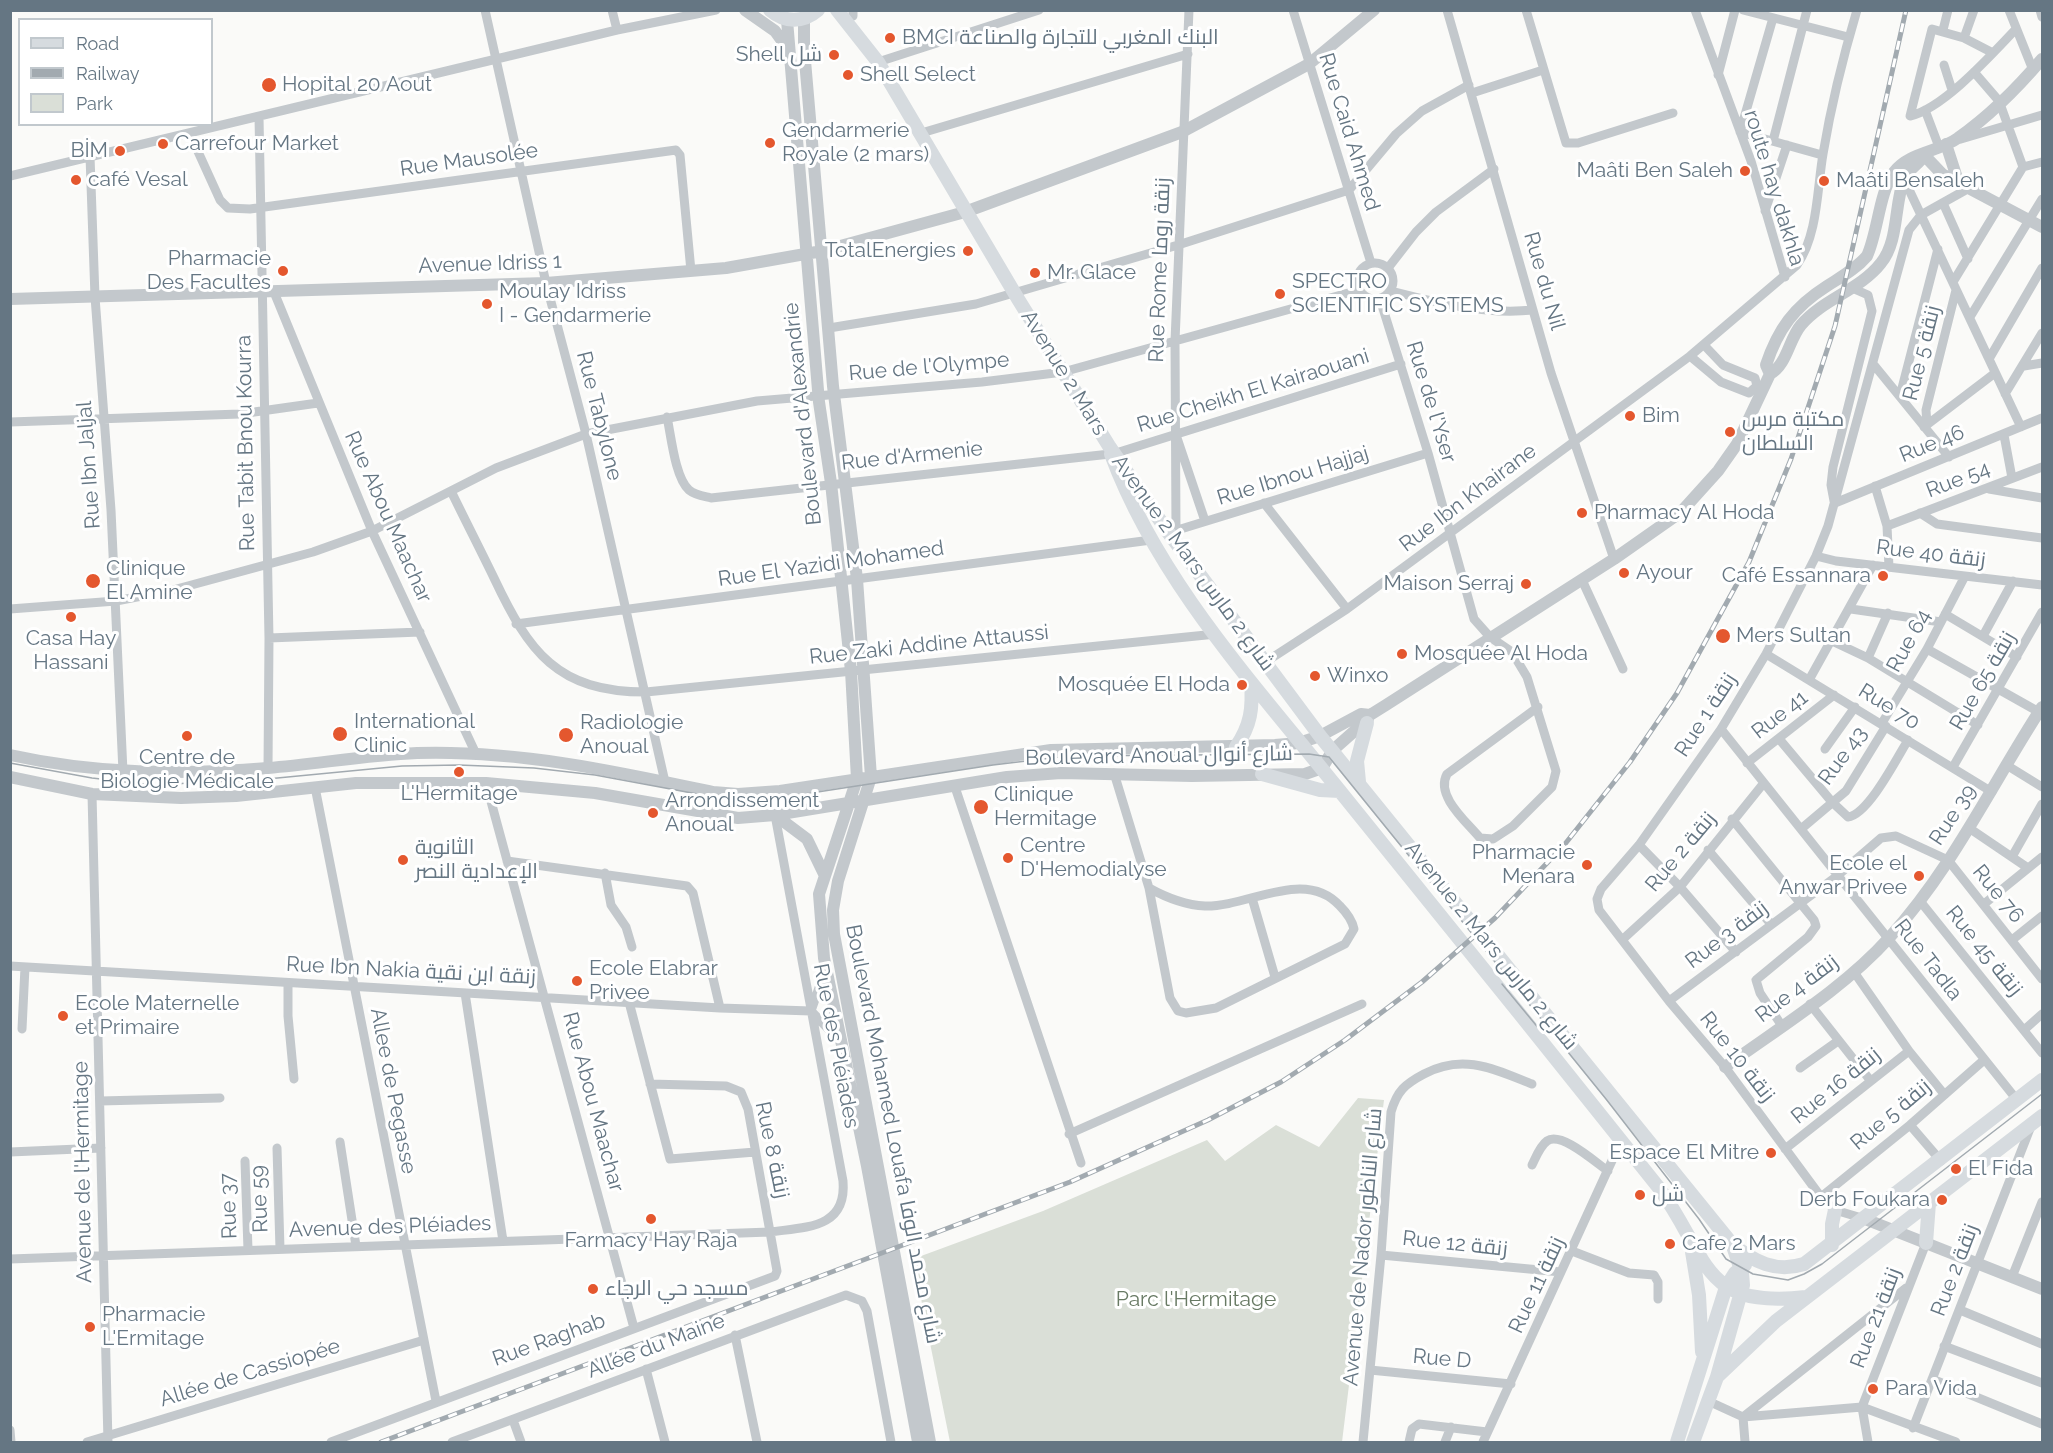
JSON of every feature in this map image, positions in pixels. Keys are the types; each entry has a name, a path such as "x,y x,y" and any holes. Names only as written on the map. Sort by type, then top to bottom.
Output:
{"main road":[{"path":"770,10 787,20 804,19 818,10"},
{"path":"837,10 877,60"},
{"path":"852,12 918,134 1016,296"},
{"name":"Avenue 2 Mars","path":"1016,296 1112,451"},
{"name":"Avenue 2 Mars شارع 2 مارس","path":"1112,451 1172,531 1264,663 1320,736 1732,1244"},
{"name":"Avenue 2 Mars شارع 2 مارس","path":"1112,451 1120,478 1151,540 1192,604 1299,743 1322,768 1659,1188 1686,1230 1704,1264 1726,1287 1741,1295 1770,1300 1806,1296"},
{"path":"1236,747 1247,732 1252,715 1251,682"},
{"path":"1359,782 1357,761 1368,719"},
{"path":"1262,774 1320,790 1340,791"},
{"path":"1732,1244 1755,1261 1779,1268 1791,1269 1804,1264 1832,1245 2043,1080"},
{"path":"1717,1377 1750,1343 1806,1296 2043,1116"},
{"path":"1926,1244 1929,1203"},
{"path":"1832,1245 1835,1210"},
{"path":"1686,1230 1699,1295 1702,1369"},
{"path":"1694,1443 1717,1377 1743,1285 1741,1269 1732,1244"},
{"path":"1677,1443 1726,1287 1741,1269 1755,1261"}],"street":[{"name":"Rue Tabylone","path":"485,10 523,171 546,283 586,434 665,782"},
{"path":"612,10 616,30"},
{"path":"10,176 616,30 716,10"},
{"path":"745,10 775,31 788,49"},
{"path":"877,60 1039,10"},
{"name":"Rue Rome زنقة روما","path":"1172,531 1178,245 1189,10"},
{"name":"Rue Caid Ahmed","path":"1293,10 1371,263"},
{"name":"Avenue Idriss 1","path":"10,299 546,283 691,271 822,251 964,212 1182,132 1309,64 1374,10"},
{"name":"Rue du Nil","path":"1448,10 1533,310 1614,559"},
{"path":"1526,10 1566,143 1578,143 1673,113"},
{"name":"route hay dakhla","path":"1690,356 1785,277 1740,132 1695,10"},
{"path":"1718,75 1735,10"},
{"path":"1743,10 1848,37"},
{"path":"1773,141 1807,10"},
{"path":"1943,30 1948,10"},
{"path":"1964,38 1974,10"},
{"path":"2009,10 2015,30 2033,70"},
{"path":"2040,10 2043,18"},
{"path":"1785,277 1797,265 1808,247 1822,155 1854,12"},
{"path":"1768,15 1740,132 1822,155"},
{"name":"Boulevard d'Alexandrie","path":"804,19 804,49 834,393 857,579 857,779 849,803"},
{"name":"Boulevard d'Alexandrie","path":"787,20 818,395 871,777 866,800"},
{"path":"1993,53 1964,38 1943,30 1932,29 1910,116 1925,110 1974,72 1993,53 2015,30"},
{"path":"918,134 1188,54"},
{"path":"1947,144 1978,123 2043,59"},
{"path":"1944,65 1952,90"},
{"path":"829,328 941,311 1016,296 1349,190 1396,134 1422,111 1471,89 1543,70"},
{"path":"1974,72 1999,101 2023,167"},
{"path":"1925,110 1947,144 1958,181"},
{"path":"1770,374 1766,365 1781,328 1802,303 1859,266 1867,256 1894,172 1913,157 2043,114"},
{"name":"Rue Tabit Bnou Kourra","path":"259,117 269,639 268,768"},
{"name":"Rue Mausolée","path":"190,134 206,174 220,200 228,208 260,208 676,150 680,155 691,271"},
{"path":"1765,213 1787,145"},
{"path":"1368,719 1490,637 1665,525 1694,499 1737,444 1760,388 1770,374 1778,370 1801,325 1813,314 1863,281 1885,258 1904,179 1911,170 1919,165 1924,155"},
{"path":"1924,155 1942,174 2043,227"},
{"name":"Rue Ibn Jaljal","path":"90,156 94,297 116,602 123,772"},
{"path":"1999,204 2023,167 2043,162"},
{"path":"1388,268 1416,232 1436,212 1494,169"},
{"path":"1904,179 2021,427"},
{"path":"1921,215 1971,188"},
{"path":"1971,317 2043,199"},
{"path":"1943,203 1968,259"},
{"name":"Rue 5 زنقة","path":"1925,426 1926,410 1954,286 1999,204"},
{"name":"Rue 1 زنقة","path":"1598,898 1601,889 1639,844 1720,729 1766,654 1816,556 1835,503 1911,226 1921,215"},
{"path":"1900,396 1938,249"},
{"path":"1371,263 1380,263 1388,268 1394,279 1391,291 1380,299 1368,298 1359,290 1359,274 1371,263"},
{"path":"1989,359 2043,268"},
{"path":"1835,503 1831,485 1833,467 1872,311 1868,295 1852,288"},
{"name":"Rue de l'Olympe","path":"10,609 116,602 267,565 372,531 532,452 586,434 757,401 982,382 1063,372 1359,290"},
{"path":"1391,291 1463,308 1511,312 1533,310"},
{"name":"Rue Abou Maachar","path":"274,292 372,531 476,754"},
{"name":"Rue de l'Yser","path":"1380,299 1428,453 1474,619 1490,637 1512,652 1527,677 1538,707"},
{"path":"2005,394 2043,333"},
{"path":"1704,345 1723,365 1755,378 1760,388"},
{"path":"1690,356 1721,382 1749,393 1760,388"},
{"name":"Rue Ibn Khairane","path":"1264,663 1347,609 1690,356"},
{"path":"2024,366 2043,363"},
{"name":"Rue Cheikh El Kairaouani","path":"1112,451 1401,364"},
{"path":"1874,365 1949,457"},
{"path":"1925,426 1995,373"},
{"path":"10,422 263,412 318,403"},
{"name":"Rue d'Armenie","path":"667,417 679,473 687,489 697,495 711,498 1112,451"},
{"name":"Rue 46","path":"1835,503 2043,418"},
{"path":"1175,433 1205,521"},
{"path":"2004,435 2012,478"},
{"name":"Rue Ibnou Hajjaj","path":"1172,531 1428,453"},
{"name":"Rue 54","path":"1887,526 2043,467"},
{"path":"1174,472 1188,468"},
{"path":"1875,486 1887,526 1889,567"},
{"path":"1989,489 2043,498"},
{"name":"Rue Zaki Addine Attaussi","path":"451,491 516,624 539,654 560,671 585,684 613,692 646,692 1216,634"},
{"path":"1264,503 1347,609"},
{"path":"1920,513 1937,524 2043,538"},
{"name":"Rue El Yazidi Mohamed","path":"516,624 1151,540"},
{"name":"Rue 40 زنقة","path":"1816,556 2043,585"},
{"path":"1809,680 1874,565"},
{"name":"Rue 64","path":"1884,724 1965,576"},
{"path":"1582,579 1623,669"},
{"path":"1983,636 2013,581"},
{"path":"1851,609 1943,618 1983,636 2018,657"},
{"name":"Rue 65 زنقة","path":"1953,767 2043,612"},
{"path":"1868,658 1888,613"},
{"path":"269,639 420,632"},
{"path":"1832,641 1908,681 1978,725"},
{"path":"1927,649 1998,690 2041,710"},
{"name":"Rue 70","path":"1766,654 1992,792"},
{"name":"Rue 41","path":"1747,763 1780,740 1834,695"},
{"path":"1538,707 1556,771 1556,780 1552,787 1500,837 1487,841 1480,838 1449,800 1443,791 1442,782 1447,774 1538,707"},
{"path":"1825,749 1855,707"},
{"name":"Rue 39","path":"1889,938 1920,901 2008,766 2037,726 2041,710"},
{"name":"Boulevard Anoual شارع أنوال","path":"10,755 85,769 123,772 193,772 268,768 382,756 476,754 559,761 738,794 780,791 1051,750 1236,747 1299,743 1320,736 1361,714 1368,719 1333,750 1322,768 1305,774 1192,776 1061,772 1017,776 775,816 726,817 595,793 486,783 356,783 213,798 92,794 10,777"},
{"name":"Rue 43","path":"1801,829 1853,780 1884,724"},
{"name":"Rue Tadla","path":"1720,729 2018,1101"},
{"path":"1780,740 1844,815 1855,816 1869,801 1908,740"},
{"path":"2008,766 2043,787"},
{"path":"1114,773 1149,888 1170,998 1178,1011 1186,1013 1216,1008 1275,976 1345,944 1353,934 1353,923 1330,895 1318,890 1287,890 1207,906 1187,904 1149,888"},
{"name":"Rue Abou Maachar","path":"486,783 546,996 634,1328"},
{"name":"Rue 2 زنقة","path":"1622,940 1680,887 1732,819 1763,784"},
{"name":"Allee de Pegasse","path":"315,787 436,1401"},
{"path":"956,787 1069,1134 1081,1164"},
{"name":"Avenue de l'Hermitage","path":"92,794 108,1439"},
{"name":"Boulevard Mohamed Louafa شارع محمد الوفا","path":"866,800 838,881 832,910 834,934 930,1443"},
{"name":"Boulevard Mohamed Louafa شارع محمد الوفا","path":"849,803 824,874 819,902 824,958 918,1443"},
{"path":"2013,855 2043,804"},
{"path":"775,816 807,839 824,874"},
{"name":"Rue des Pléiades","path":"770,1232 820,1224 837,1212 842,1202 843,1181 775,816"},
{"path":"1732,819 1814,920 1816,926 1808,937 1756,980 1760,993 1782,1026"},
{"path":"1969,828 2013,855 2028,868"},
{"name":"Rue 3 زنقة","path":"1669,1001 1836,876 1881,838 1889,836 1907,841 1947,860"},
{"path":"1639,844 1736,952"},
{"path":"1708,850 1771,924"},
{"path":"1984,904 2043,857"},
{"name":"Rue 76","path":"1947,860 2043,979"},
{"path":"507,861 682,884 690,889 720,1008"},
{"path":"605,873 611,905 626,927 632,947"},
{"path":"1252,898 1275,976"},
{"name":"Rue 10 زنقة","path":"1598,898 1599,910 1669,1001 1725,1067 1821,1197 1835,1210 1865,1219"},
{"name":"Rue 45 زنقة","path":"1920,901 2043,1053"},
{"path":"2012,940 2042,917"},
{"name":"Rue 4 زنقة","path":"1725,1067 1854,972 1889,938"},
{"path":"824,958 821,982 811,1011 842,1043"},
{"name":"Rue Ibn Nakia زنقة ابن نقية","path":"10,966 354,988 811,1011"},
{"path":"22,1029 25,967"},
{"path":"1854,972 1909,1051 1944,1094"},
{"path":"288,984 288,1016 294,1080"},
{"path":"465,993 503,1241"},
{"path":"629,1002 670,1159 755,1152"},
{"path":"1069,1134 1362,1004"},
{"path":"1810,1004 1870,1080"},
{"path":"2024,1030 2043,1014"},
{"path":"1800,1068 1838,1041"},
{"name":"Rue 16 زنقة","path":"1785,1149 1909,1051"},
{"name":"Rue 5 زنقة","path":"1821,1197 1910,1125 1984,1060"},
{"name":"Avenue de Nador شارع الناظور","path":"1363,1443 1381,1255 1391,1112 1396,1095 1406,1084 1443,1065 1459,1062 1489,1068 1532,1084"},
{"name":"Rue 8 زنقة","path":"650,1084 736,1088 741,1092 748,1108 777,1271"},
{"path":"100,1101 220,1098"},
{"path":"1910,1125 1941,1161"},
{"name":"Rue 2 زنقة","path":"1913,1428 2031,1125"},
{"path":"1532,1165 1548,1139 1557,1138 1572,1145 1608,1170"},
{"name":"Rue 11 زنقة","path":"1483,1443 1621,1141"},
{"path":"340,1142 356,1246"},
{"path":"10,1152 101,1148"},
{"name":"Rue 59","path":"276,1149 280,1249"},
{"name":"Rue 37","path":"245,1161 248,1250"},
{"path":"2012,1277 2043,1202"},
{"path":"1865,1219 2043,1289"},
{"name":"Avenue des Pléiades","path":"10,1259 770,1232"},
{"name":"Rue 21 زنقة","path":"1862,1407 1906,1288 1926,1244"},
{"path":"1572,1251 1629,1273 1654,1275 1658,1282 1658,1299"},
{"name":"Rue 12 زنقة","path":"1381,1255 1561,1272"},
{"name":"Rue Raghab","path":"331,1443 436,1401 773,1277 777,1271"},
{"path":"1743,1416 1906,1288"},
{"name":"Allée du Maine","path":"452,1443 846,1295 862,1300 867,1311 891,1443"},
{"path":"1960,1310 2043,1344"},
{"path":"735,1335 757,1443"},
{"name":"Allée de Cassiopée","path":"87,1443 108,1439 424,1340"},
{"path":"1944,1346 2043,1383"},
{"path":"646,1369 665,1443"},
{"name":"Rue D","path":"1370,1371 1511,1384"},
{"path":"1932,1379 2043,1424"},
{"path":"1708,1401 1743,1416 1862,1407 1956,1443"},
{"path":"1862,1407 1868,1443"},
{"path":"1743,1416 1744,1443"},
{"path":"513,1420 521,1443"},
{"path":"1409,1443 1412,1429 1416,1425 1487,1432"},
{"path":"1445,1443 1451,1427"},
{"path":"10,1430 11,1443"},
{"path":"1922,1443 1926,1431"}],"green space":[{"name":"Parc l'Hermitage","path":"1358,1098 1384,1100 1342,1442 950,1442 913,1259 1043,1211 1207,1140 1225,1161 1276,1125 1319,1147"}],"tram line":[{"path":"10,763 92,778 153,785 267,779 402,766 459,765 534,768 595,775 746,803 993,765 1068,756 1309,754 1329,757 1606,1099 1699,1219 1726,1259 1753,1274 1788,1280 1822,1264 2042,1094"},
{"path":"1502,984 1540,1030"}],"railway":[{"path":"381,1442 1070,1182 1208,1120 1281,1082 1345,1040 1422,982 1495,918 1565,844 1630,762 1677,693 1749,562 1791,459 1835,326 1906,10"}],"place":[{"name":"BMCI البنك المغربي للتجارة والصناعة","path":"890,38"},
{"name":"Shell شل","path":"834,55"},
{"name":"Shell Select","path":"848,75"},
{"name":"Hopital 20 Aout","path":"269,85"},
{"name":"Gendarmerie Royale (2 mars)","path":"770,143"},
{"name":"Carrefour Market","path":"163,144"},
{"name":"BİM","path":"120,151"},
{"name":"Maâti Ben Saleh","path":"1745,171"},
{"name":"café Vesal","path":"76,180"},
{"name":"Maâti Bensaleh","path":"1824,181"},
{"name":"TotalEnergies","path":"968,251"},
{"name":"Pharmacie Des Facultes","path":"283,271"},
{"name":"Mr. Glace","path":"1035,273"},
{"name":"SPECTRO SCIENTIFIC SYSTEMS","path":"1280,294"},
{"name":"Moulay Idriss I - Gendarmerie","path":"487,304"},
{"name":"Bim","path":"1630,416"},
{"name":"مكتبة مرس السلطان","path":"1730,432"},
{"name":"Pharmacy Al Hoda","path":"1582,513"},
{"name":"Ayour","path":"1624,573"},
{"name":"Café Essannara","path":"1883,576"},
{"name":"Clinique El Amine","path":"93,581"},
{"name":"Maison Serraj","path":"1526,584"},
{"name":"Casa Hay Hassani","path":"71,617"},
{"name":"Mers Sultan","path":"1723,636"},
{"name":"Mosquée Al Hoda","path":"1402,654"},
{"name":"Winxo","path":"1315,676"},
{"name":"Mosquée El Hoda","path":"1242,685"},
{"name":"International Clinic","path":"340,734"},
{"name":"Radiologie Anoual","path":"566,735"},
{"name":"Centre de Biologie Médicale","path":"187,736"},
{"name":"L'Hermitage","path":"459,772"},
{"name":"Clinique Hermitage","path":"981,807"},
{"name":"Arrondissement Anoual","path":"653,813"},
{"name":"Centre D'Hemodialyse","path":"1008,858"},
{"name":"الثانوية الإعدادية النصر","path":"403,860"},
{"name":"Pharmacie Menara","path":"1587,865"},
{"name":"Ecole el Anwar Privee","path":"1919,876"},
{"name":"Ecole Elabrar Privee","path":"577,981"},
{"name":"Ecole Maternelle et Primaire","path":"63,1016"},
{"name":"Espace El Mitre","path":"1771,1153"},
{"name":"El Fida","path":"1956,1169"},
{"name":"شل","path":"1640,1195"},
{"name":"Derb Foukara","path":"1942,1200"},
{"name":"Farmacy Hay Raja","path":"651,1219"},
{"name":"Cafe 2 Mars","path":"1670,1244"},
{"name":"مسجد حي الرجاء","path":"593,1289"},
{"name":"Pharmacie L'Ermitage","path":"90,1327"},
{"name":"Para Vida","path":"1873,1389"}]}
